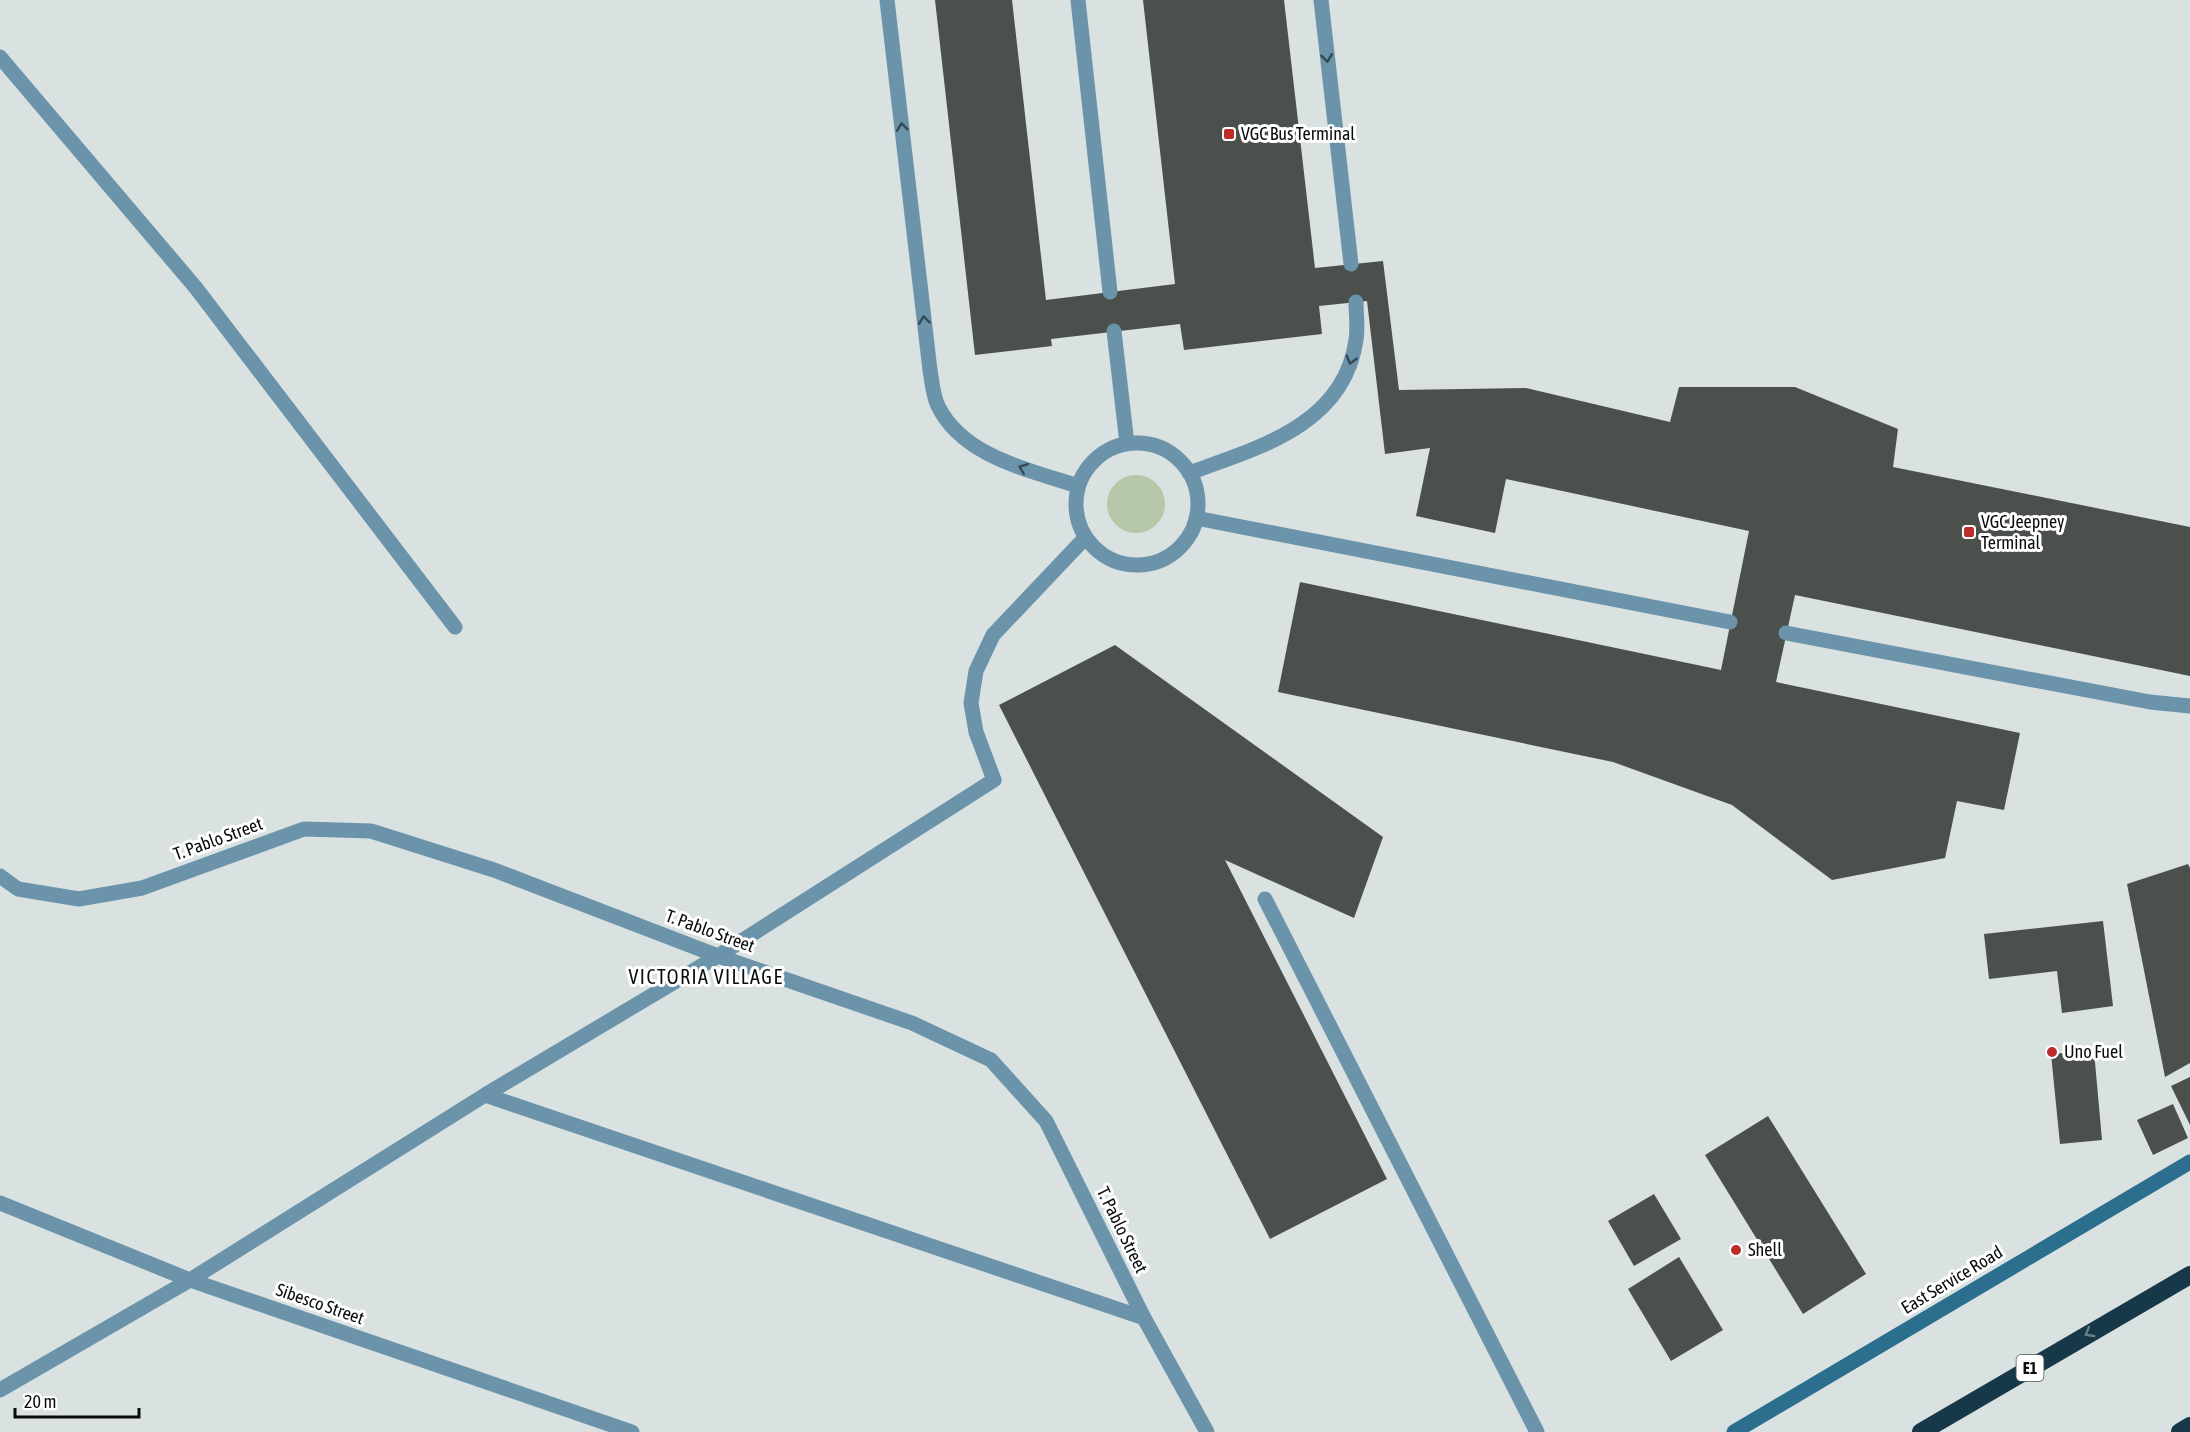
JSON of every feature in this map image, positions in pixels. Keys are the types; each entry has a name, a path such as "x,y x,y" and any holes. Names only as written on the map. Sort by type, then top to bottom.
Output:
{"highway":[{"name":"E1","path":"1921,1432 2190,1274"},
{"path":"2180,1432 2190,1426"}],"main road":[{"name":"East Service Road","path":"1734,1432 2190,1162"}],"street":[{"path":"888,0 930,370 937,406 958,435 985,452 1028,470 1078,486"},
{"path":"1078,0 1110,292"},
{"path":"1321,0 1351,264"},
{"path":"0,57 196,288 454,627"},
{"path":"1189,472 1268,444 1302,424 1329,401 1348,369 1356,339 1356,302"},
{"path":"1114,331 1126,444"},
{"path":"1144,443 1162,448 1178,458 1189,472 1197,495 1196,518 1189,537 1175,552 1157,562 1137,566 1117,562 1099,552 1085,538 1078,521 1076,503 1078,486 1089,466 1106,451 1126,444 1144,443"},
{"path":"1196,518 1730,622"},
{"path":"0,1390 190,1280 485,1095 718,956 994,780 976,732 971,703 976,670 993,635 1018,606 1085,538"},
{"path":"1786,633 2150,702 2190,706"},
{"name":"T. Pablo Street","path":"0,876 18,889 79,899 142,888 303,829 371,831 494,870 718,956 912,1023 991,1060 1046,1120 1144,1318 1207,1432"},
{"path":"1265,899 1537,1432"},
{"path":"485,1095 1144,1318"},
{"name":"Sibesco Street","path":"0,1203 190,1280 632,1432"}],"green space":[{"path":"1130,475 1142,475 1152,479 1161,488 1165,510 1157,525 1142,533 1130,533 1120,529 1111,520 1107,510 1107,498 1111,488 1120,479"}],"building":[{"path":"935,0 1012,0 1046,300 1175,284 1143,0 1284,0 1315,268 1383,261 1399,390 1526,388 1670,422 1679,387 1795,387 1898,429 1893,467 2190,527 2190,676 1795,595 1776,682 2020,733 2004,810 1957,801 1945,858 1832,880 1732,805 1613,762 1278,692 1300,582 1721,670 1749,531 1506,479 1495,533 1416,516 1430,448 1385,454 1367,301 1319,306 1322,334 1184,350 1180,324 1051,339 1052,346 975,355"},
{"path":"1115,645 1383,837 1354,918 1225,860 1387,1179 1270,1239 999,705"},
{"path":"2188,864 2190,868 2190,1063 2165,1077 2127,884"},
{"path":"2103,921 2113,1006 2062,1013 2057,971 1989,979 1984,934"},
{"path":"2094,1051 2102,1140 2060,1144 2051,1054"},
{"path":"2190,1077 2190,1125 2171,1086"},
{"path":"2173,1104 2188,1138 2153,1155 2137,1120"},
{"path":"1768,1116 1866,1274 1803,1314 1705,1155"},
{"path":"1654,1194 1681,1239 1634,1266 1608,1221"},
{"path":"1679,1257 1723,1330 1671,1361 1628,1289"}],"place":[{"name":"VGC Bus Terminal","path":"1229,134"},
{"name":"VGC Jeepney Terminal","path":"1969,532"},
{"name":"Uno Fuel","path":"2052,1052"},
{"name":"Shell","path":"1736,1250"}],"district":[{"name":"VICTORIA VILLAGE","path":"706,977"}]}
